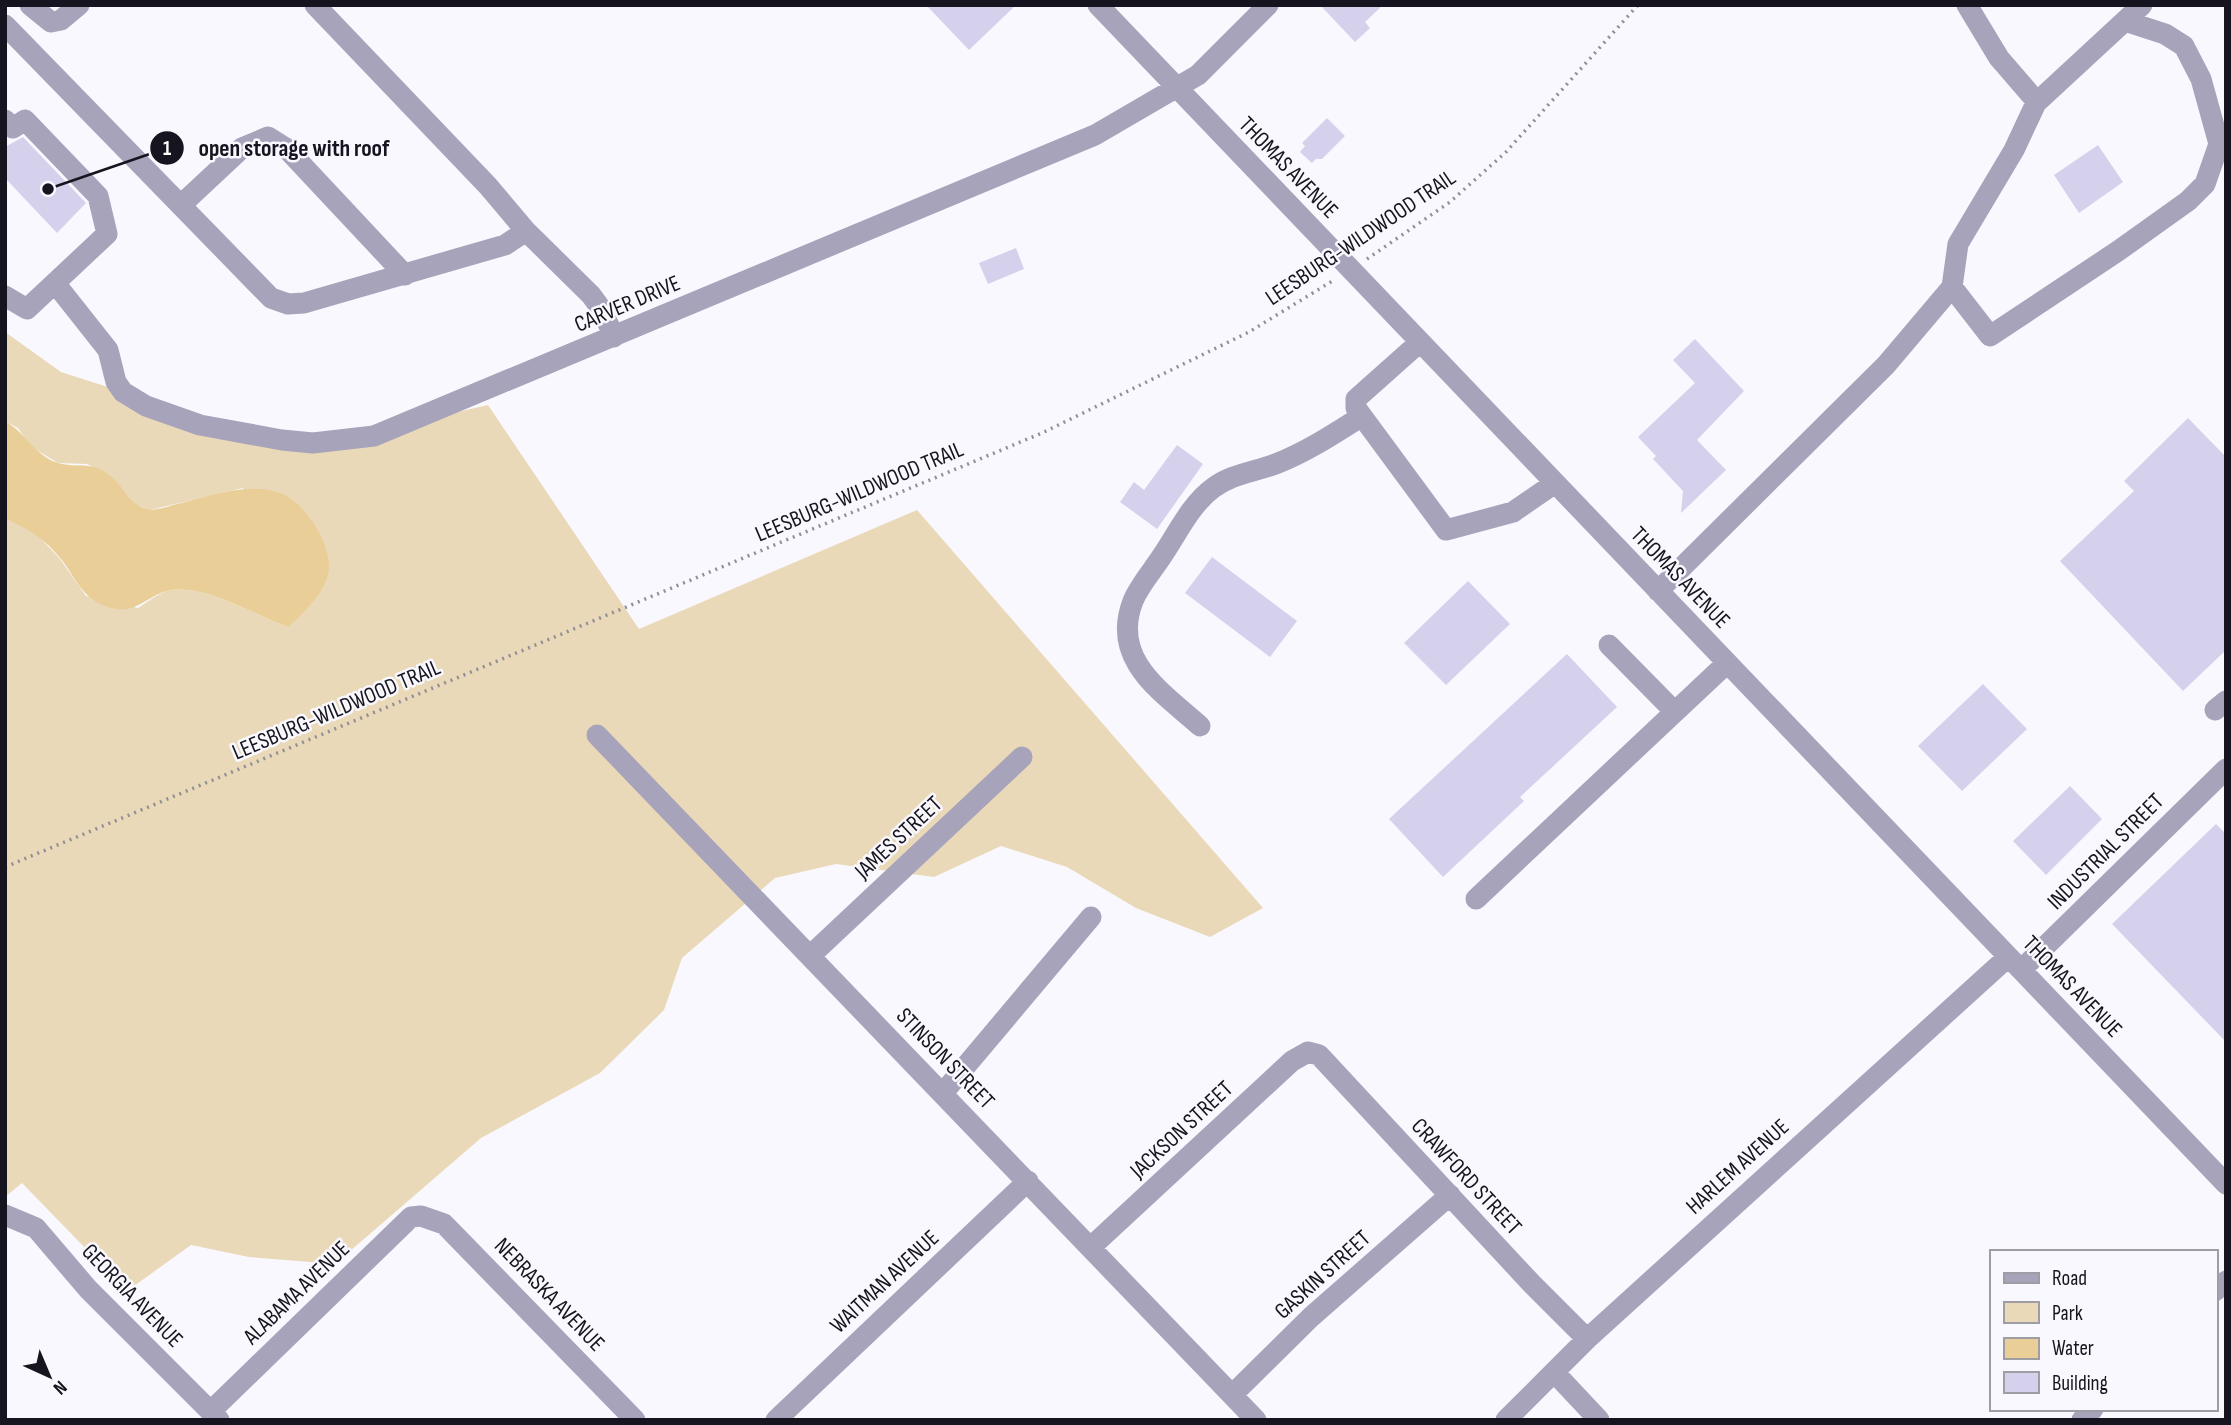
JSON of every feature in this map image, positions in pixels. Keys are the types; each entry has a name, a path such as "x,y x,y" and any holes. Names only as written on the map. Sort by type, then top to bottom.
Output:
{"street":[{"path":"30,5 51,22 61,20 79,5"},
{"path":"315,5 488,186 526,231 591,295 602,310 614,337"},
{"name":"THOMAS AVENUE","path":"1098,5 2226,1184"},
{"name":"CARVER DRIVE","path":"55,283 108,350 116,382 123,392 146,406 200,425 282,440 313,443 374,436 1095,135 1198,75 1268,5"},
{"path":"1967,5 1999,58 2037,102"},
{"path":"1658,591 1886,365 1952,287 1958,244 2014,150 2037,102 2142,5"},
{"path":"1952,287 1990,336 2158,223 2188,201 2205,184 2219,145 2202,79 2184,46 2165,34 2125,21"},
{"path":"5,25 271,298 288,304 304,303 505,245 526,231"},
{"path":"5,120 13,128 25,120 98,196 107,234 27,309 5,296"},
{"path":"181,205 242,148 268,136 287,149 405,275"},
{"path":"1420,342 1356,400 1356,408 1446,530 1513,512 1555,483"},
{"path":"1200,726 1152,682 1131,657 1126,629 1133,600 1191,512 1212,488 1237,475 1276,463 1316,444 1362,416"},
{"path":"1609,645 1675,712"},
{"path":"1476,900 1727,663"},
{"name":"STINSON STREET","path":"597,735 1256,1420"},
{"name":"JAMES STREET","path":"811,955 1022,757"},
{"name":"INDUSTRIAL STREET","path":"2015,964 2226,769"},
{"path":"943,1093 1091,917"},
{"name":"HARLEM AVENUE","path":"1506,1420 1587,1339 2015,964"},
{"name":"CRAWFORD STREET","path":"1308,1052 1319,1055 1587,1339"},
{"name":"JACKSON STREET","path":"1091,1247 1292,1061 1308,1052"},
{"name":"WAITMAN AVENUE","path":"776,1420 1028,1181"},
{"name":"GASKIN STREET","path":"1232,1395 1311,1317 1450,1195"},
{"name":"GEORGIA AVENUE","path":"5,1215 36,1228 88,1289 215,1415"},
{"name":"ALABAMA AVENUE","path":"215,1415 411,1217 421,1216"},
{"name":"NEBRASKA AVENUE","path":"421,1216 444,1224 635,1420"},
{"path":"1553,1372 1599,1420"}],"path":[{"name":"LEESBURG-WILDWOOD TRAIL","path":"5,867 1042,433 1250,332 1350,270 1450,202 1506,152 1638,5"}],"green space":[{"path":"5,332 61,372 220,423 343,438 488,405 639,629 917,510 1263,908 1210,937 1136,908 1067,867 1001,846 934,877 836,864 775,878 682,958 664,1010 600,1073 481,1138 335,1264 249,1257 191,1245 127,1291 22,1183 5,1197 5,519 32,529 60,559 86,596 138,608 167,591 196,591 228,601 288,627 243,488 150,510 130,502 113,478 87,464 58,463 30,446 18,428 5,421"}],"water":[{"path":"5,421 50,460 66,465 98,468 113,478 136,504 148,509 242,489 270,490 283,494 310,518 324,542 329,567 324,585 310,605 288,627 212,595 181,589 167,591 126,609 99,603 80,587 49,546 29,530 5,519"}],"building":[{"path":"926,5 1016,5 969,50"},
{"path":"1320,5 1383,5 1365,22 1370,28 1355,42"},
{"path":"1327,118 1345,136 1322,159 1316,159 1312,163 1300,152 1305,146 1302,143"},
{"path":"23,137 86,203 57,233 5,178 5,147"},
{"path":"2098,145 2123,182 2079,213 2054,175"},
{"path":"1016,248 1024,269 988,284 979,263"},
{"path":"1695,339 1744,391 1697,440 1726,470 1681,513 1683,491 1653,459 1656,456 1638,437 1695,383 1673,360"},
{"path":"2188,418 2226,457 2226,650 2183,691 2060,561 2134,491 2124,481"},
{"path":"1177,445 1203,464 1157,529 1120,502 1134,482 1144,490"},
{"path":"1212,557 1297,621 1270,657 1185,593"},
{"path":"1468,581 1510,624 1446,685 1404,643"},
{"path":"1567,654 1617,707 1520,797 1524,801 1443,877 1389,819"},
{"path":"1983,684 2027,729 1962,791 1918,746"},
{"path":"2070,786 2102,819 2046,875 2013,841"},
{"path":"2216,824 2226,834 2226,1042 2112,924"}],"place":[{"name":"open storage with roof","path":"48,189"}]}
